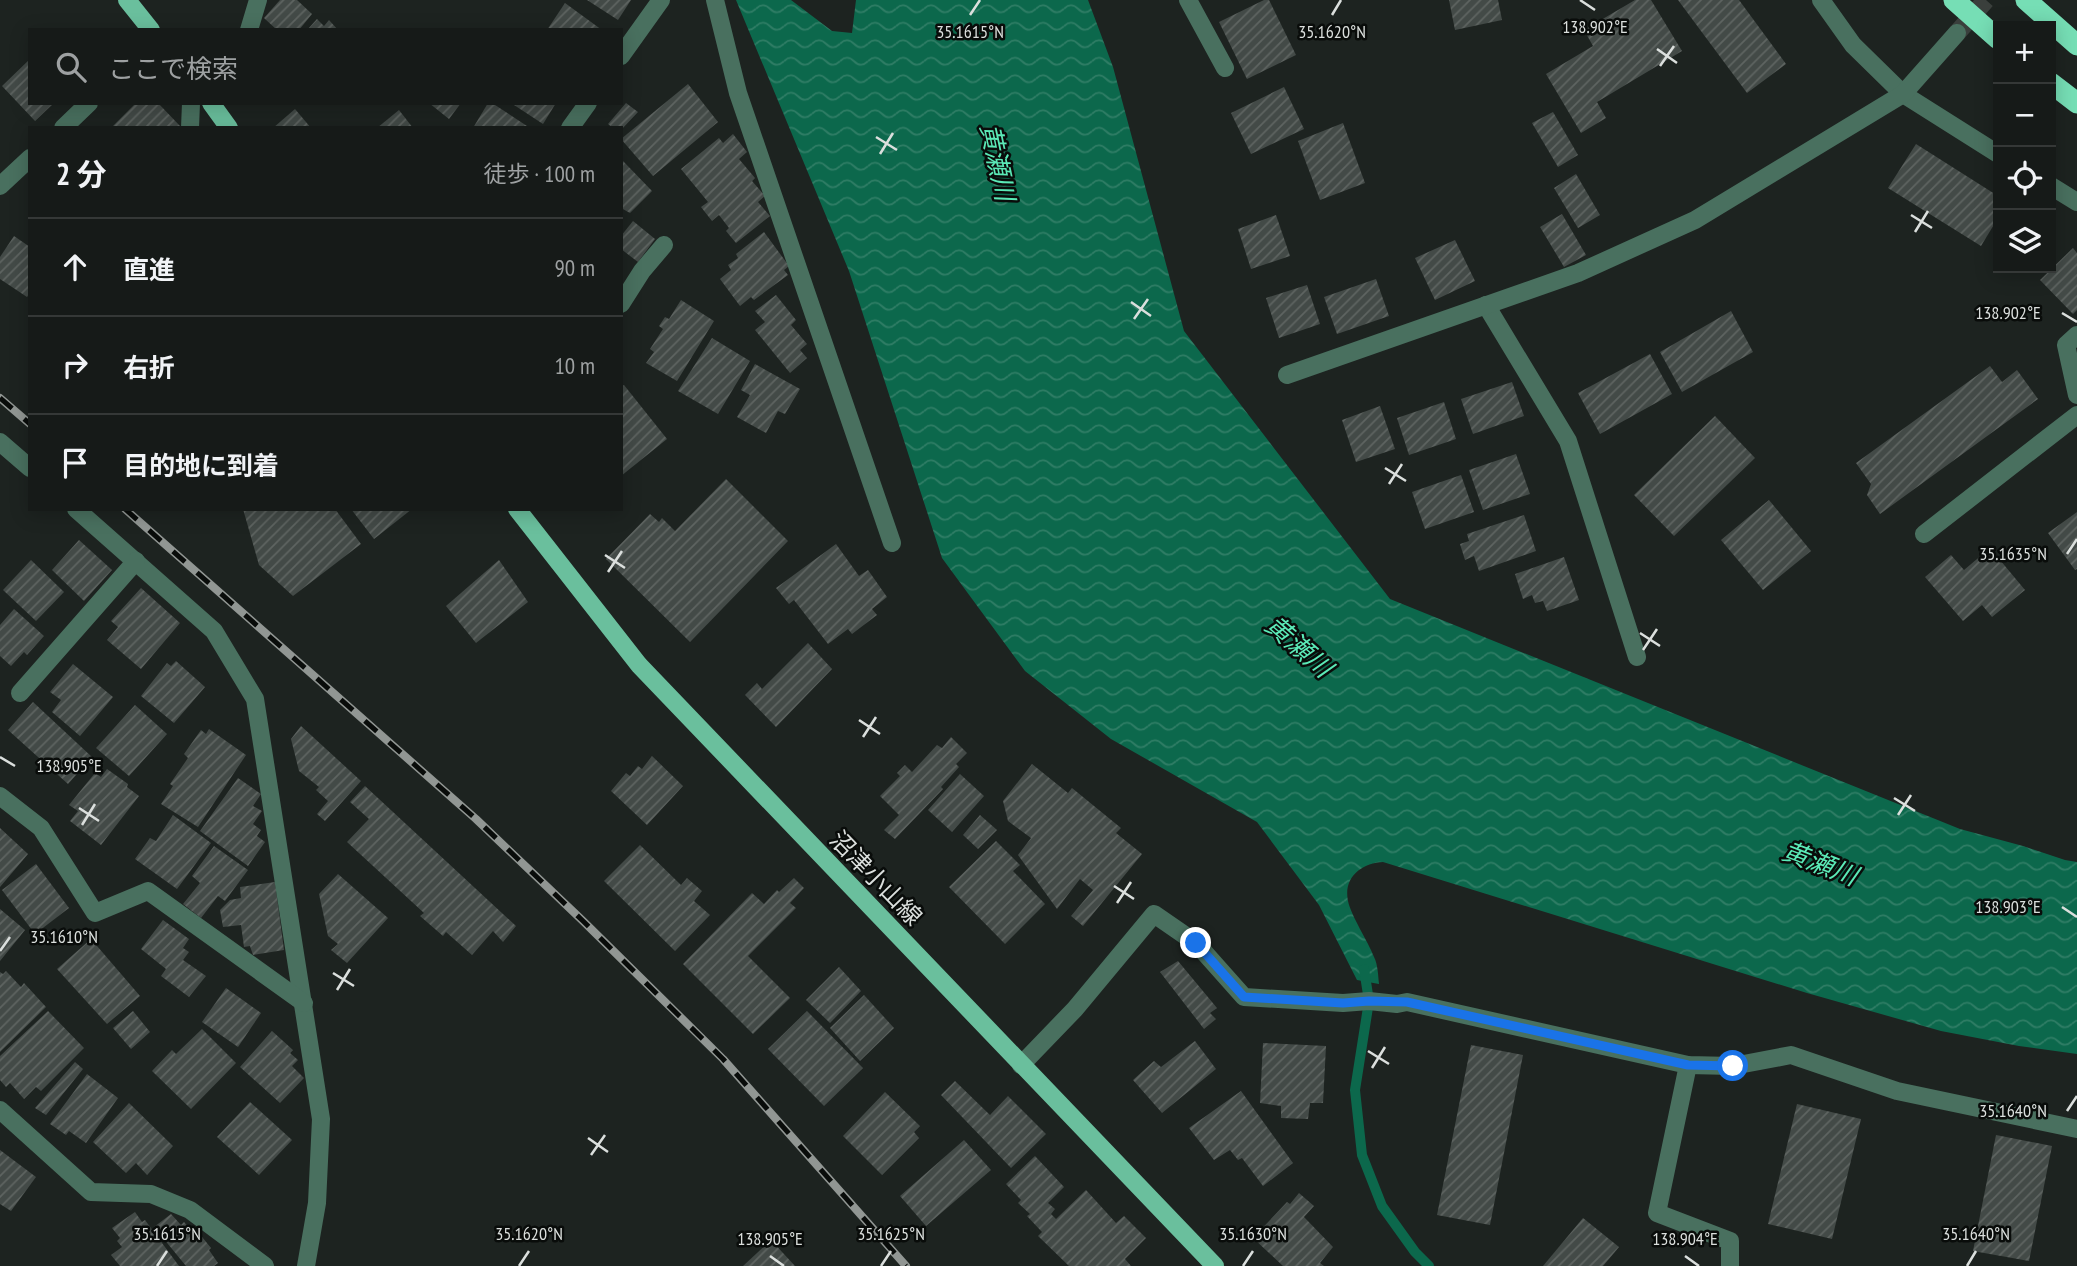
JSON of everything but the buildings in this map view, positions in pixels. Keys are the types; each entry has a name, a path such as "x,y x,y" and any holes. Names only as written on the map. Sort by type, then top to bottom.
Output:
{"highway":[{"path":"1954,0 1993,35"},
{"path":"2026,0 2077,46"},
{"path":"2052,84 2077,103"}],"main road":[{"path":"127,0 149,28"},
{"path":"216,106 228,126"},
{"name":"沼津小山線","path":"519,511 639,665 1215,1266"}],"street":[{"path":"249,28 258,0"},
{"path":"623,53 661,0"},
{"path":"715,0 738,93 892,543"},
{"path":"1188,0 1225,68"},
{"path":"1821,0 1853,45 1903,94 1993,151"},
{"path":"1287,375 1578,273 1695,220 1903,94 1957,33"},
{"path":"65,126 87,105"},
{"path":"190,126 191,105"},
{"path":"571,126 587,105"},
{"path":"0,186 28,160"},
{"path":"2056,189 2077,202"},
{"path":"623,301 642,271 664,245"},
{"path":"1486,305 1568,441 1637,657"},
{"path":"2077,335 2066,345 2077,395"},
{"path":"1924,534 2077,415"},
{"path":"0,442 28,466"},
{"path":"78,511 214,631 255,699 321,1119 317,1203 306,1266"},
{"path":"20,693 136,561"},
{"path":"0,796 41,828 95,912 148,891 303,1003"},
{"path":"1021,1065 1075,1009 1154,914 1196,943 1244,997 1343,1003 1407,1002 1688,1065 1733,1066 1791,1055 1897,1091 2077,1129"},
{"path":"1688,1065 1657,1213 1730,1241 1730,1266"},
{"path":"0,1110 91,1192 151,1194 190,1210 265,1266"}],"water":[{"name":"黄瀬川","path":"736,0 791,0 832,31 852,33 856,0 1088,0 1113,67 1184,331 1390,599 1960,829 2077,862 2077,1054 1941,1031 1807,993 1383,862 1361,868 1348,885 1348,901 1375,960 1379,984 1357,980 1319,905 1257,822 1111,739 1025,671 942,558 849,271"}],"waterway":[{"path":"1364,969 1369,1001 1355,1090 1362,1155 1382,1206 1415,1252 1429,1266"}],"tunnel":[{"path":"1957,33 1986,0"}],"railway":[{"path":"0,398 28,422"},
{"path":"127,511 476,819 583,921 723,1059 906,1266"}],"route":[{"path":"1196,943 1244,997 1343,1003 1407,1002 1688,1065 1733,1066"}]}
